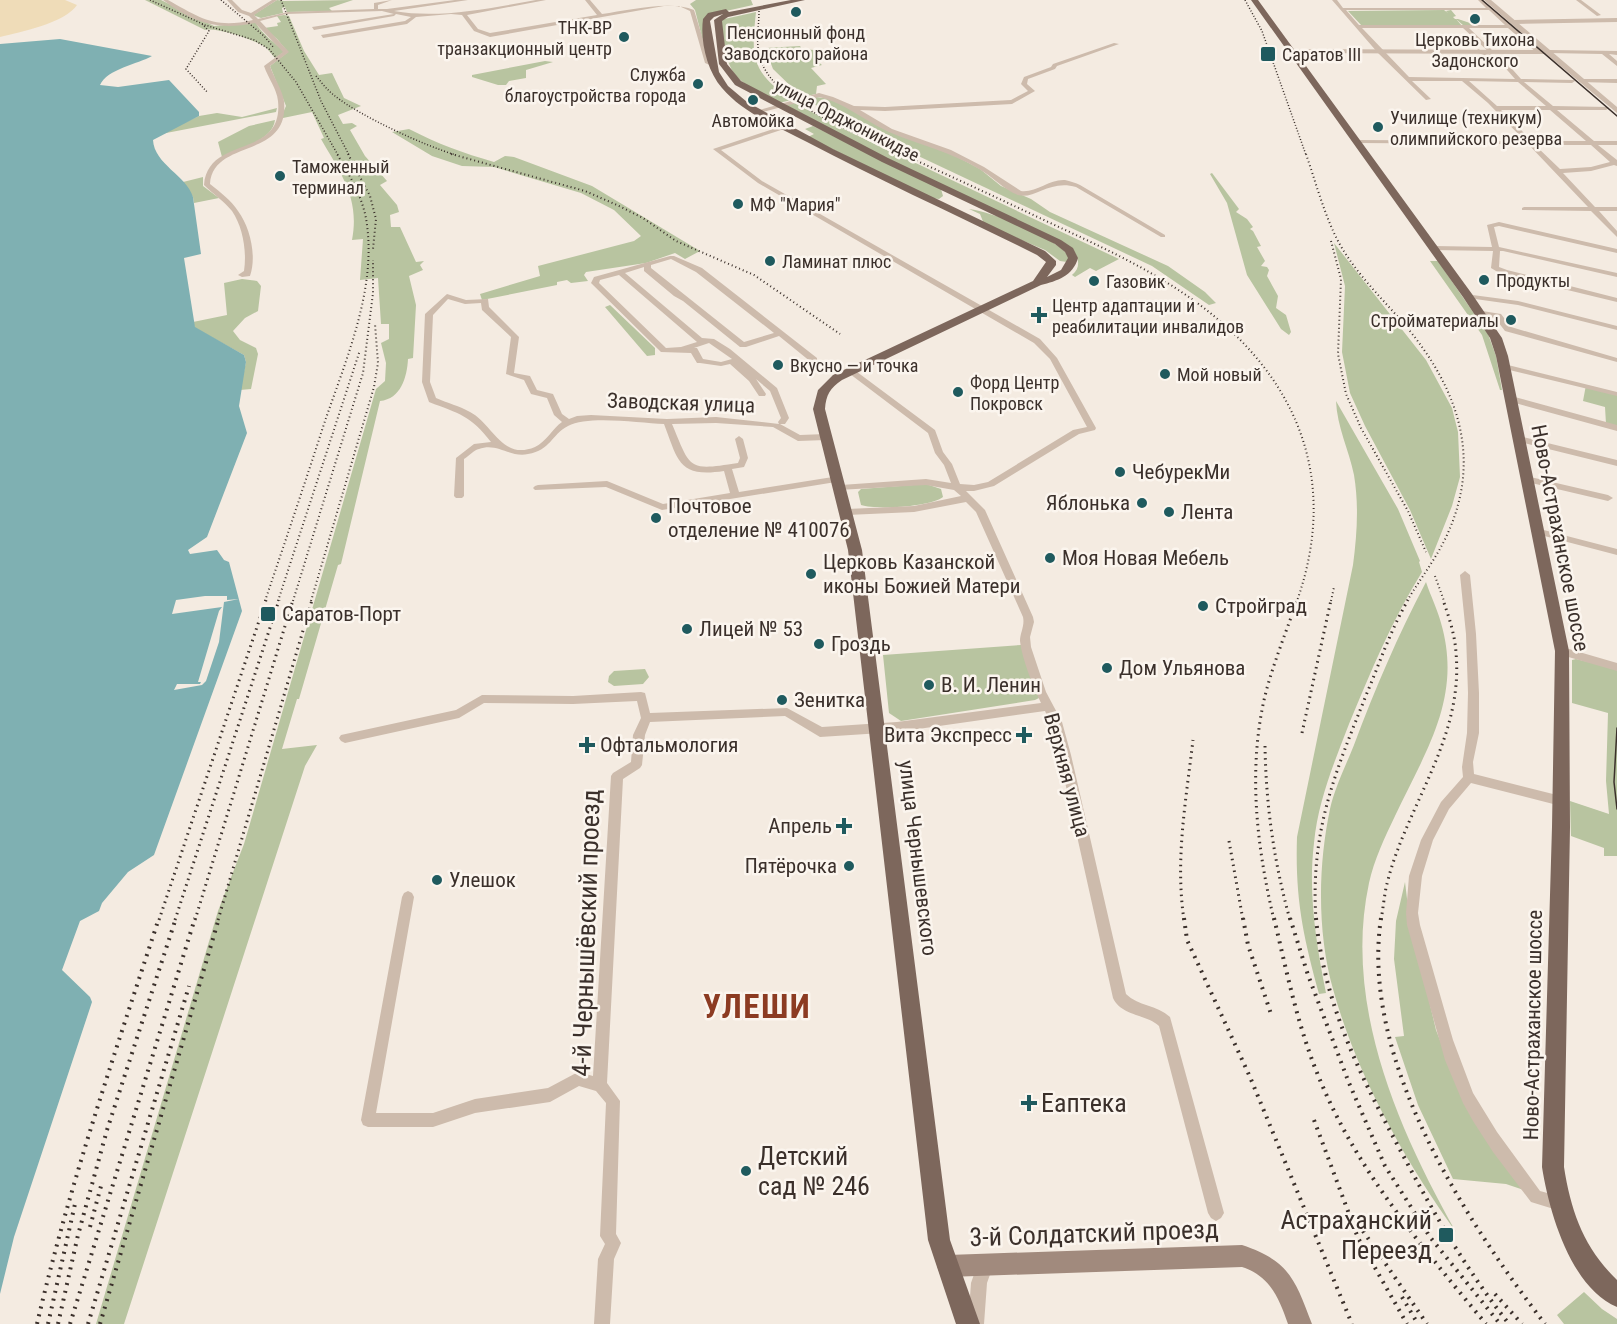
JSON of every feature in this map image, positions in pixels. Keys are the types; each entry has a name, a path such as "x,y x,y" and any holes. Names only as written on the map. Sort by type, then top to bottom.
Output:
{"main road":[{"name":"улица Орджоникидзе","path":"789,0 723,11 709,17 706,21 712,64 717,77 725,87 785,127 840,156 1034,249 1051,261"},
{"path":"712,64 723,64 718,34 720,18 802,0"},
{"name":"Ново-Астраханское шоссе","path":"1254,0 1479,312 1496,338 1504,366 1562,651 1561,801 1552,1145 1557,1202 1569,1235 1587,1265 1617,1296"},
{"name":"улица Орджоникидзе","path":"723,64 738,83 777,105 885,160 1058,242 1069,250 1073,261"},
{"path":"1037,283 1050,269 1051,261 1064,265 1073,261"},
{"path":"850,371 1037,283 1062,275 1070,268 1073,261"},
{"name":"улица Чернышевского","path":"850,371 824,386 819,397 819,408 847,512 861,598 939,1240 968,1324"},
{"name":"3-й Солдатский проезд","path":"948,1266 1242,1256 1260,1260 1275,1271 1288,1292 1300,1324"}],"street":[{"path":"165,0 212,24 228,25 253,18 300,12 387,10 465,0"},
{"path":"229,0 240,11 253,18 260,28 276,39 286,52 267,66 280,95 278,125 267,137 214,164 206,181 207,185 237,213 247,249 248,272"},
{"path":"253,18 275,0"},
{"path":"376,10 376,4 390,0"},
{"path":"387,10 415,16 464,14 544,0"},
{"path":"587,0 601,16"},
{"path":"1334,0 1380,52 1428,99"},
{"path":"1385,0 1394,10"},
{"path":"1435,0 1444,9"},
{"path":"1480,0 1550,52 1613,109"},
{"path":"1487,0 1539,52"},
{"path":"1578,0 1599,15"},
{"path":"464,14 476,30 486,34 664,5 684,5 691,1"},
{"path":"684,5 692,10 708,63 712,64"},
{"path":"1343,9 1490,9"},
{"path":"314,28 400,14"},
{"path":"323,36 407,22 415,16"},
{"path":"1605,20 1617,28"},
{"path":"1358,27 1465,27 1617,20"},
{"path":"1465,27 1491,51"},
{"path":"854,108 885,109 1012,102 1032,91 1024,84 1026,78 1053,68 1055,65 1116,44"},
{"path":"1290,51 1617,53"},
{"path":"1478,51 1503,62 1521,81 1616,163"},
{"path":"1604,52 1617,64"},
{"path":"1409,79 1572,81"},
{"path":"1465,81 1558,171 1617,235"},
{"path":"1582,81 1617,81"},
{"path":"759,111 819,95 854,108 890,130 949,151 982,168 1018,193 1026,194 1051,184 1065,182 1078,186 1163,236"},
{"path":"1495,108 1613,109"},
{"path":"538,488 607,484 662,507 735,495 840,483 926,482 957,488 974,488 994,482 1076,432 1092,428 1053,358 1045,348 1009,324 760,183 716,149 785,127"},
{"path":"1357,142 1617,143"},
{"path":"1558,171 1591,169 1616,163"},
{"path":"1524,209 1617,209"},
{"path":"1617,251 1490,225 1493,248 1497,255 1495,268 1617,300"},
{"path":"1434,248 1493,248 1617,275"},
{"path":"707,341 682,349 664,350 595,283 597,279 672,257 699,270 814,360"},
{"path":"648,264 647,269 742,345"},
{"path":"620,272 700,340 727,351 774,390 785,418 782,422"},
{"path":"447,296 465,302 485,301 485,308 515,337 510,374 527,378 534,392 550,396 558,415 568,422 540,448 526,452 514,452 497,444 481,423 468,414 432,400 426,382 429,314 447,296"},
{"path":"1468,296 1518,303 1617,328"},
{"path":"1479,312 1498,316 1508,329 1617,360"},
{"path":"727,351 778,334"},
{"path":"682,351 694,350 700,361 721,364 731,361 752,378 762,394"},
{"path":"1504,366 1617,394"},
{"name":"Верхняя улица","path":"850,371 932,432 939,453 948,464 957,488 980,510 1028,617 1026,647 1056,722 1065,755 1120,998 1128,1006 1160,1016 1165,1022 1216,1213"},
{"path":"1511,399 1617,428"},
{"name":"Заводская улица","path":"568,422 591,418 668,422 716,420 775,425 798,438 826,437"},
{"path":"668,422 684,462 694,468 741,465 744,462 739,438"},
{"path":"1519,439 1617,463"},
{"path":"459,496 460,458 477,446 497,444"},
{"path":"727,467 735,495"},
{"path":"1526,479 1608,498"},
{"path":"847,512 914,509 969,498"},
{"path":"1536,531 1617,552"},
{"path":"1465,574 1475,690 1473,736 1466,771 1469,778"},
{"path":"1562,651 1617,667"},
{"name":"4-й Чернышёвский проезд","path":"345,738 459,714 482,699 573,700 641,696 646,718 639,735 636,765 617,776 600,1085 613,1101 608,1236 613,1243 606,1259 602,1324"},
{"path":"646,718 787,712 820,732 897,727 1048,706"},
{"path":"1469,778 1561,801"},
{"path":"1469,778 1433,825 1421,852 1413,885 1412,915 1442,1029 1457,1071 1477,1114 1536,1197 1557,1202"},
{"path":"408,897 368,1120 433,1120 475,1106 550,1095 578,1078 600,1085"},
{"path":"976,1324 979,1283 985,1266"}],"green space":[{"path":"145,0 161,0 214,26 256,22 257,26 284,52 275,58 265,47 253,41 227,32 205,30"},
{"path":"277,0 353,0 329,8 332,11 287,12 285,7 282,8 283,13 261,18 253,15"},
{"path":"696,0 751,0 753,5 708,15 706,53 695,10 690,4"},
{"path":"1444,10 1448,13 1446,11 1451,10 1456,16 1453,17 1462,26 1362,26 1348,11"},
{"path":"756,12 754,52 761,72 778,90 792,100 778,103 761,94 740,79 729,64 720,20"},
{"path":"277,16 289,16 304,51 319,75 332,73 344,98 361,106 338,115 343,124 352,123 357,126 350,130 365,156 387,181 380,185 397,205 399,212 390,215 391,227 400,227 416,262 424,261 420,265 423,270 409,276 416,305 413,358 408,359 404,380 398,392 380,401 341,564 338,565 282,749 317,745 305,766 124,1324 96,1324 218,911 244,844 376,389 385,381 386,363 381,343 389,339 389,324 381,324 378,278 360,280 363,239 352,240 353,211 347,187 321,139 324,138 312,112 283,118 282,115 286,106 270,66 288,52 264,28 278,26 277,23 281,22"},
{"path":"1456,19 1458,19 1479,26 1464,26"},
{"path":"800,46 802,49 814,50 821,56 816,60 822,65 811,68 826,84 817,86 816,94 802,97 773,69 765,48"},
{"path":"545,61 553,62 526,70 526,78 509,81 506,85 498,85 472,77 472,75"},
{"path":"816,97 831,99 852,108 888,131 948,152 980,169 1001,186 1031,199 1050,212 1168,266 1205,292 1216,303 1209,305 1152,266 844,121 805,99"},
{"path":"794,102 835,125 1119,259 1096,271 1090,268 1075,277 1072,275 1078,263 1073,250 887,159 786,105"},
{"path":"277,108 276,112 161,134 199,116 217,113 242,117"},
{"path":"275,120 273,127 262,139 222,157 218,142 249,126"},
{"path":"813,126 941,189 943,196 939,199 931,198 808,137 814,134 805,129"},
{"path":"409,129 440,144 483,159 494,162 505,156 514,157 592,186 700,251 685,259 675,253 646,263 586,272 584,275 588,281 571,283 567,280 557,282 557,285 482,300 480,294 540,276 538,266 634,241 641,236 614,210 581,193 494,167 462,166 432,156 392,132"},
{"path":"1212,173 1239,209 1236,212 1247,219 1253,227 1250,229 1261,246 1257,247 1265,261 1261,266 1269,270 1267,276 1278,296 1276,308 1286,315 1291,332 1289,335 1281,329 1247,275 1227,203 1210,174"},
{"path":"203,177 203,186 219,198 194,203 193,197 183,182"},
{"path":"969,209 994,215 1038,234 1051,241 1070,257 1067,262 1060,261 1045,250 984,224 980,214"},
{"path":"1334,243 1426,360 1452,408 1458,432 1460,477 1452,506 1431,559 1410,510 1350,393 1342,352 1345,286"},
{"path":"1430,261 1438,261 1488,334 1496,356 1502,390 1500,390 1482,335"},
{"path":"242,279 257,281 261,286 258,311 245,318 233,331 240,340 256,348 258,354 251,389 240,390 246,362 244,355 195,328 193,322 227,315 224,283"},
{"path":"610,305 655,348 655,355 647,356 605,307"},
{"path":"1586,385 1617,393 1617,430 1606,424 1605,407 1583,401"},
{"path":"1336,401 1398,509 1420,561 1422,572 1392,627 1365,685 1332,768 1319,812 1312,862 1312,880 1316,937 1326,993 1319,994 1301,917 1297,879 1297,837 1356,542 1356,486"},
{"path":"926,484 941,489 943,497 927,503 903,507 868,507 861,505 858,492 861,489"},
{"path":"1426,582 1447,650 1444,700 1429,747 1384,840 1371,874 1363,929 1363,974 1370,1019 1381,1064 1396,1108 1414,1151 1456,1232 1418,1176 1384,1116 1355,1053 1333,989 1322,922 1321,876 1332,801 1387,662"},
{"path":"1021,645 1039,698 901,721 889,713 883,655"},
{"path":"1572,660 1617,669 1617,856 1604,856 1604,848 1571,836 1570,801 1609,814 1606,781 1608,713 1572,703"},
{"path":"645,669 649,677 643,684 614,686 608,682 609,676 614,671"},
{"path":"1405,882 1409,915 1436,1030 1453,1073 1527,1191 1506,1184 1453,1179 1418,1105 1395,1037 1404,1036 1394,959 1396,921"},
{"path":"1584,1292 1617,1319 1617,1324 1564,1324 1557,1315"}],"sand":[{"path":"0,0 65,0 77,5 53,22 0,37"}],"water":[{"path":"60,39 152,56 116,71 104,79 100,85 118,87 169,80 199,112 199,116 153,140 159,156 190,190 193,197 201,254 184,258 195,327 244,355 246,362 239,406 247,433 207,537 188,550 190,554 217,550 224,560 229,562 242,611 154,855 128,872 102,903 99,911 80,921 62,970 90,997 92,1002 14,1237 0,1294 0,44"}],"pier":[{"path":"227,596 227,600 239,599 224,602 219,642 206,681 202,685 174,690 177,684 200,684 201,682 198,682 222,607 172,614 176,600"}],"tram line":[{"path":"1482,0 1617,116"},
{"path":"1617,728 1614,782 1617,809"}],"railway":[{"path":"150,0 205,25 254,40 269,49 296,82 338,155"},
{"path":"221,0 264,36 274,48"},
{"path":"281,0 321,101 349,155"},
{"path":"1245,0 1262,31 1306,155"},
{"path":"759,11 759,55 770,77 785,92 824,118 906,155"},
{"path":"202,24 209,31 186,69 208,93"},
{"path":"316,76 332,94 360,112 411,138 456,155"},
{"path":"265,601 349,351 363,301 369,250 367,225 356,188 337,154"},
{"path":"348,154 370,196 376,219 373,249"},
{"path":"451,154 585,191 617,205 643,218 676,241 754,275 840,334"},
{"path":"902,154 1133,263 1183,293 1221,322 1254,354 1279,389 1298,427 1310,467 1314,509 1310,554 1297,601"},
{"path":"1306,154 1335,235 1358,271 1405,325 1439,373 1451,398 1459,424 1463,451 1463,478 1458,506 1443,544 1407,601"},
{"path":"1331,241 1341,279 1338,354 1346,394 1361,428 1408,511 1426,552"},
{"path":"293,601 363,373 373,293 373,260"},
{"path":"311,601 374,387 378,363 375,324"},
{"path":"278,601 360,350"},
{"path":"1435,576 1444,601"},
{"path":"1331,601 1334,587"},
{"path":"159,920 266,600"},
{"path":"175,920 279,600"},
{"path":"195,920 293,600"},
{"path":"218,920 312,600"},
{"path":"1274,920 1259,838 1256,755 1267,687 1297,600"},
{"path":"1302,733 1331,600"},
{"path":"1316,920 1317,858 1327,803 1355,722 1391,634 1408,600"},
{"path":"1381,920 1386,888 1395,859 1431,773 1451,715 1456,685 1456,653 1453,633 1443,600"},
{"path":"1184,920 1181,852 1193,740"},
{"path":"1265,746 1272,834 1279,877 1290,920"},
{"path":"1229,841 1243,920"},
{"path":"37,1324 78,1170 159,918"},
{"path":"58,1324 78,1235 107,1130 176,918"},
{"path":"70,1324 195,918"},
{"path":"100,1324 219,918"},
{"path":"1184,918 1187,940 1250,1077 1352,1324"},
{"path":"1243,918 1248,945 1272,1017"},
{"path":"1274,918 1305,1040 1335,1114 1373,1178 1394,1208 1486,1324"},
{"path":"1290,918 1308,975 1349,1083 1385,1166 1430,1237 1500,1324"},
{"path":"1316,918 1327,982 1360,1071 1440,1222 1466,1264 1509,1324"},
{"path":"1381,918 1379,971 1386,1026 1402,1080 1425,1134 1452,1186 1482,1236 1545,1324"},
{"path":"88,1324 189,986"},
{"path":"1314,1120 1358,1238 1407,1324"},
{"path":"90,1227 101,1186"},
{"path":"48,1324 75,1204"},
{"path":"1363,1231 1427,1324"},
{"path":"1495,1294 1522,1324"},
{"path":"1402,1297 1418,1324"}],"place":[{"name":"Пенсионный фонд Заводского района","path":"796,12"},
{"name":"Церковь Тихона Задонского","path":"1475,19"},
{"name":"ТНК-BP транзакционный центр","path":"624,37"},
{"name":"Саратов III","path":"1268,54"},
{"name":"Служба благоустройства города","path":"698,84"},
{"name":"Автомойка","path":"753,100"},
{"name":"Училище (техникум) олимпийского резерва","path":"1378,127"},
{"name":"Таможенный терминал","path":"280,176"},
{"name":"МФ \"Мария\"","path":"738,204"},
{"name":"Ламинат плюс","path":"770,261"},
{"name":"Продукты","path":"1484,280"},
{"name":"Газовик","path":"1094,281"},
{"name":"Центр адаптации и реабилитации инвалидов","path":"1039,315"},
{"name":"Стройматериалы","path":"1511,320"},
{"name":"Вкусно — и точка","path":"778,365"},
{"name":"Мой новый","path":"1165,374"},
{"name":"Форд Центр Покровск","path":"958,392"},
{"name":"ЧебурекМи","path":"1120,472"},
{"name":"Яблонька","path":"1142,503"},
{"name":"Лента","path":"1169,512"},
{"name":"Почтовое отделение № 410076","path":"656,518"},
{"name":"Моя Новая Мебель","path":"1050,558"},
{"name":"Церковь Казанской иконы Божией Матери","path":"811,574"},
{"name":"Стройград","path":"1203,606"},
{"name":"Саратов-Порт","path":"268,614"},
{"name":"Лицей № 53","path":"687,629"},
{"name":"Гроздь","path":"819,644"},
{"name":"Дом Ульянова","path":"1107,668"},
{"name":"В. И. Ленин","path":"929,685"},
{"name":"Зенитка","path":"782,700"},
{"name":"Вита Экспресс","path":"1024,735"},
{"name":"Офтальмология","path":"587,745"},
{"name":"Апрель","path":"844,826"},
{"name":"Пятёрочка","path":"849,866"},
{"name":"Улешок","path":"437,880"},
{"name":"Еаптека","path":"1029,1103"},
{"name":"Детский сад № 246","path":"746,1171"},
{"name":"Астраханский Переезд","path":"1446,1235"}],"district":[{"name":"УЛЕШИ","path":"757,1006"}]}
